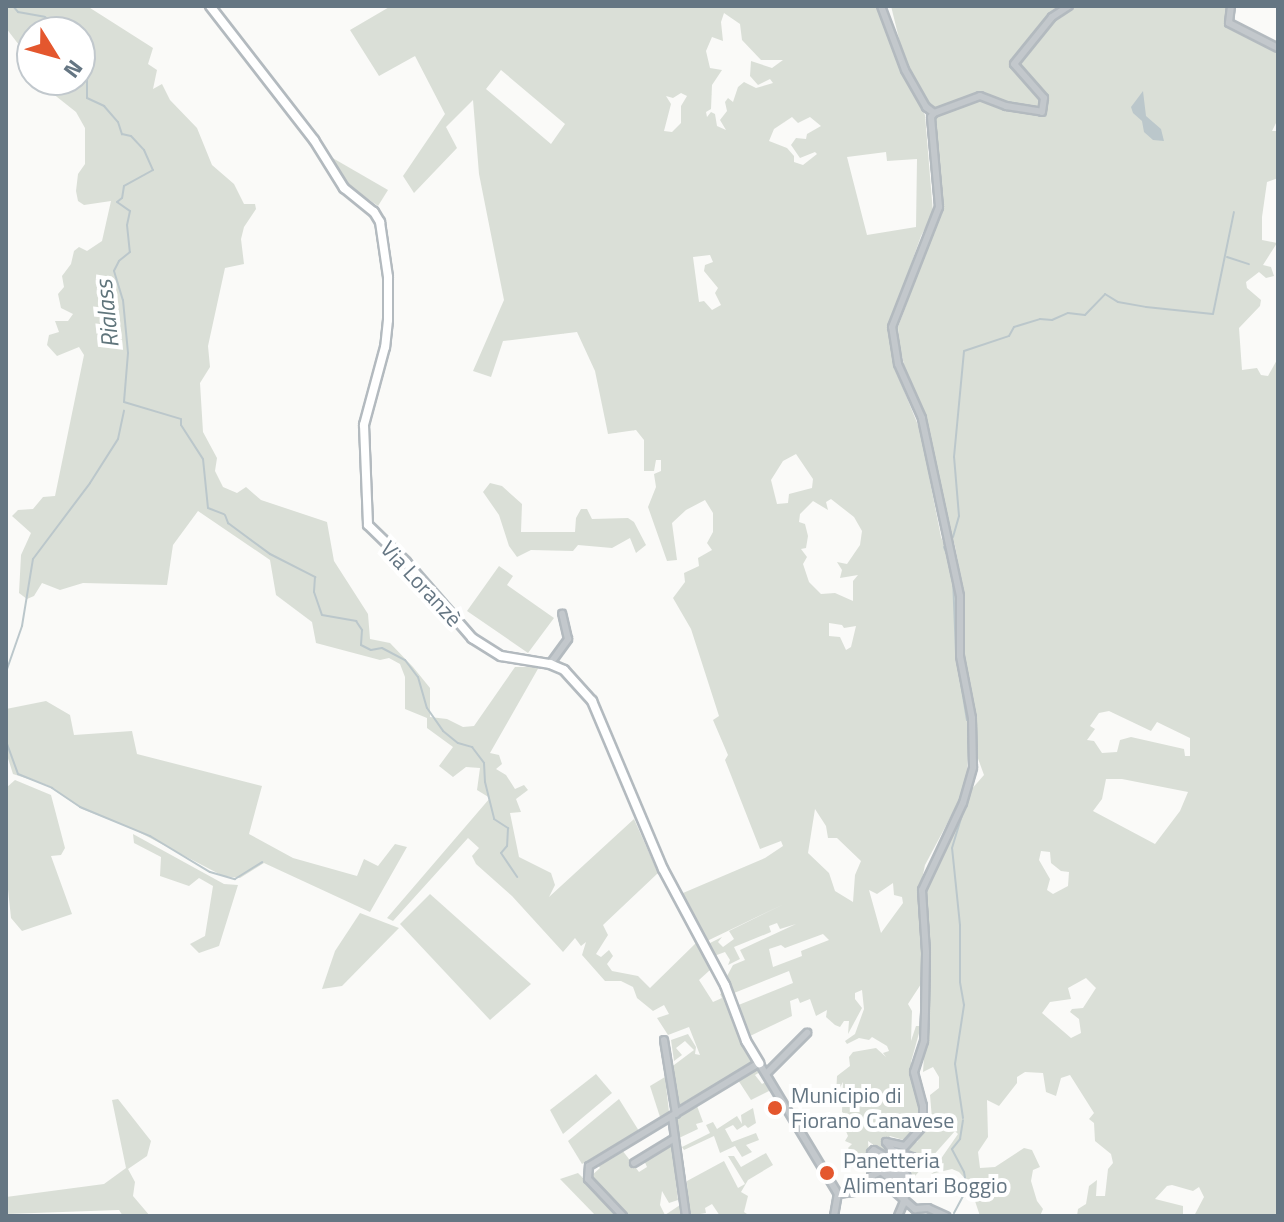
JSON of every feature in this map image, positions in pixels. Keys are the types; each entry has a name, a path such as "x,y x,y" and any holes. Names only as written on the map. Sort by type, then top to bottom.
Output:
{"street":[{"name":"Via Loranzè","path":"210,6 314,140 344,188 374,212 380,222 388,277 388,320 385,347 364,425 368,525 406,562 472,638 501,656 550,664 564,670 592,701 663,869 725,985 746,1041 759,1063"},
{"path":"881,6 905,70 926,107 934,113"},
{"path":"898,1216 909,1182 906,1175 894,1175 871,1153 874,1150 895,1162 913,1161 912,1157 892,1150 886,1142 905,1146 923,1126 923,1106 914,1072 924,1041 926,952 922,890 964,801 973,767 972,718 960,656 960,596 922,418 898,364 892,327 939,207 931,117 934,113 980,96 1006,106 1042,112 1044,98 1014,64 1052,17 1069,6"},
{"path":"1231,6 1229,23 1278,48"},
{"path":"550,664 568,639 562,614"},
{"path":"767,1073 807,1033"},
{"path":"664,1040 686,1216"},
{"path":"623,1216 588,1179 586,1170 759,1063 838,1194 834,1216"},
{"path":"634,1163 675,1138"},
{"path":"909,1182 891,1180 884,1172 872,1173 872,1181 885,1183 915,1212 928,1208 946,1216"},
{"path":"838,1194 887,1188"}],"shaded area":[{"path":"6,6 87,6 153,48 148,64 157,70 153,89 162,84 170,100 197,128 212,165 234,184 244,204 255,204 256,209 244,227 241,239 244,264 225,268 208,346 210,367 200,383 203,432 217,458 215,471 223,487 237,493 246,487 261,500 327,522 334,561 368,614 370,639 390,643 430,688 430,717 447,719 463,727 474,726 515,667 539,667 490,753 499,755 502,764 496,769 506,775 515,789 524,785 528,790 516,799 521,812 510,813 519,857 551,873 555,885 549,897 634,819 658,873 603,925 608,935 596,954 601,957 609,950 613,956 607,964 612,971 638,976 650,988 697,942 710,970 699,980 713,1002 722,998 720,994 724,992 756,1062 677,1106 670,1068 694,1050 685,1041 676,1048 682,1055 674,1061 671,1040 688,1034 696,1047 695,1054 700,1055 689,1027 668,1035 657,1018 669,1014 664,1005 653,1011 637,998 633,987 621,981 605,981 582,955 586,942 581,946 575,938 563,952 512,896 476,864 472,856 479,848 468,838 393,921 387,918 490,798 477,790 480,768 466,767 453,777 439,766 453,747 427,728 427,718 405,709 405,677 400,664 389,658 380,660 316,643 312,622 276,595 270,560 198,511 173,545 167,585 83,583 60,590 42,583 34,596 27,599 19,593 21,555 31,533 12,516 18,510 33,509 43,497 55,496 84,355 79,347 57,356 47,345 49,335 59,332 55,321 68,321 73,314 61,308 58,294 64,287 62,276 71,264 74,251 79,247 87,251 102,241 111,201 84,205 78,201 78,174 85,164 85,128 76,112 56,96 96,96 96,16 16,16 16,41 6,28"},
{"path":"391,6 882,6 897,60 925,115 933,213 921,236 888,329 894,366 920,430 941,537 953,566 958,595 958,659 970,713 967,776 958,803 925,865 919,893 923,981 908,1004 912,1011 911,1041 916,1026 921,1026 911,1062 922,1122 907,1141 890,1136 884,1144 910,1159 892,1158 868,1141 869,1154 880,1163 874,1167 866,1165 848,1148 852,1144 845,1141 848,1136 843,1124 849,1117 842,1112 843,1082 836,1095 837,1076 850,1066 849,1057 853,1052 876,1048 886,1057 883,1053 889,1051 887,1046 872,1037 869,1040 859,1038 847,1044 845,1041 855,1034 864,1009 862,990 855,993 855,999 862,1008 848,1034 849,1021 844,1021 840,1027 835,1025 826,1017 827,1010 816,1016 810,999 800,1003 798,998 790,1001 792,1016 748,1037 736,1006 793,983 789,971 734,993 726,978 733,965 745,960 740,950 796,924 780,929 777,923 769,926 771,932 734,947 740,959 728,965 730,960 725,952 714,956 708,944 722,937 718,942 723,947 734,939 729,931 784,904 707,941 683,893 765,858 783,846 781,841 760,849 725,760 728,755 713,720 719,716 691,629 673,598 685,582 684,573 699,566 698,558 712,550 707,543 713,532 713,513 705,500 686,510 672,523 677,560 667,561 648,507 656,487 654,474 661,471 661,460 656,460 654,471 644,471 644,440 636,430 608,434 595,371 577,332 503,341 491,377 473,371 504,300 479,174 473,100 446,127 457,148 414,193 403,176 445,114 415,56 379,76 350,30","holes":["724,13 740,24 742,40 761,60 783,60 772,68 751,61 750,76 758,85 770,79 773,83 756,88 744,82 738,87 733,102 728,98 725,102 727,111 720,120 726,130 717,126 715,114 711,112 707,117 706,112 711,109 712,85 722,70 710,68 706,51 712,37 723,41 721,22","501,70 565,124 551,144 486,89","681,93 687,96 681,106 681,123 672,132 664,131 671,104 666,96 673,98","792,117 798,123 810,117 821,126 807,134 806,139 796,138 791,145 800,158 815,152 817,154 803,165 794,162 794,156 787,148 769,141 774,129","886,152 887,161 917,159 916,227 867,235 847,157","710,255 713,262 705,265 704,271 718,288 715,293 721,305 712,310 704,301 699,302 693,257","796,454 813,479 812,488 789,494 788,503 777,504 771,480 783,461","831,499 854,517 862,531 860,545 847,564 837,562 842,570 840,578 858,575 853,581 853,601 835,593 821,594 809,582 803,564 807,557 801,549 806,548 808,536 805,524 799,522 800,514 813,501 828,510 826,502","829,623 844,628 856,626 851,647 846,650 840,637 829,636","815,809 826,826 828,838 837,838 861,861 855,875 853,902 835,891 829,873 808,853","893,883 894,895 902,897 903,903 881,933 869,890 877,894","823,934 829,940 801,951 802,956 773,967 769,949 781,945 785,948"]},
{"path":"891,6 1227,6 1224,21 1260,39 1278,55 1278,119 1272,131 1278,131 1278,178 1267,182 1262,217 1262,240 1277,243 1263,265 1271,267 1274,276 1266,278 1259,272 1246,282 1247,288 1261,300 1260,306 1239,328 1242,370 1257,368 1261,375 1268,376 1278,358 1278,1216 1194,1216 1204,1197 1199,1187 1193,1191 1172,1185 1167,1186 1155,1199 1183,1206 1183,1216 1077,1216 1078,1209 1086,1204 1089,1186 1097,1180 1096,1196 1105,1196 1108,1169 1113,1163 1111,1154 1095,1141 1094,1123 1089,1119 1094,1113 1070,1075 1061,1078 1056,1096 1046,1092 1043,1073 1025,1072 1017,1077 1017,1083 999,1106 987,1100 988,1137 978,1152 980,1168 995,1167 1024,1148 1032,1150 1040,1167 1033,1170 1031,1181 1043,1209 1040,1216 980,1216 969,1183 959,1172 952,1169 931,1174 940,1168 938,1163 958,1134 955,1131 915,1176 890,1168 875,1153 894,1163 917,1164 918,1157 897,1145 917,1142 932,1119 930,1095 939,1088 939,1077 933,1067 923,1072 930,965 924,896 928,878 970,791 984,775 976,753 974,712 964,654 964,594 955,546 935,475 927,420 907,378 899,343 898,327 943,206 935,118 906,67","holes":["1109,711 1151,731 1157,722 1190,738 1190,756 1185,756 1184,749 1131,737 1120,740 1117,752 1102,753 1094,741 1087,740 1095,729 1090,726 1099,713","1106,779 1122,779 1188,792 1180,811 1155,844 1093,811 1102,799","1041,851 1050,852 1051,863 1061,871 1069,872 1068,886 1053,894 1047,890 1050,879 1039,860","1086,978 1096,988 1083,1008 1070,1012 1079,1019 1081,1033 1071,1038 1042,1013 1050,1002 1071,999 1068,988"]},
{"path":"1143,91 1146,116 1161,129 1164,141 1153,140 1144,132 1142,121 1133,113 1131,107"},
{"path":"324,153 388,190 378,206 344,182"},
{"path":"490,483 502,486 522,504 521,532 575,532 576,518 581,509 587,509 592,519 628,518 634,522 646,545 636,553 630,538 612,548 578,545 573,551 531,550 517,557 509,546 499,515 483,492"},
{"path":"499,566 513,576 507,585 554,618 528,653 467,611"},
{"path":"46,701 70,715 74,735 132,731 137,754 262,786 249,834 293,858 357,876 364,859 378,866 395,844 407,847 370,912 264,863 240,878 223,876 133,829 82,809 47,785 13,774 6,752 6,709"},
{"path":"15,780 51,795 65,848 61,855 51,856 72,914 22,931 11,918 6,870 6,788"},
{"path":"133,834 224,884 238,885 219,946 199,953 190,944 205,936 213,886 199,878 189,886 160,876 161,857 134,843"},
{"path":"430,894 531,984 490,1020 400,924"},
{"path":"360,913 399,928 342,986 322,989 335,951"},
{"path":"760,1067 762,1071 755,1075 762,1084 769,1080 775,1088 751,1100 738,1080"},
{"path":"596,1074 612,1093 563,1134 550,1110"},
{"path":"665,1077 669,1112 660,1117 650,1086"},
{"path":"118,1099 151,1141 147,1156 128,1169 135,1182 133,1196 150,1216 123,1216 119,1210 6,1214 6,1197 104,1184 126,1168 112,1100"},
{"path":"619,1099 639,1131 582,1164 568,1141"},
{"path":"697,1106 703,1122 696,1124 698,1129 679,1138 677,1117"},
{"path":"753,1108 756,1123 748,1128 745,1125 737,1130 733,1125 725,1129 732,1142 756,1133 759,1140 746,1145 752,1152 742,1157 735,1146 720,1153 714,1136 684,1150 682,1147 710,1133 706,1125 713,1122 717,1129 737,1116 742,1124 741,1115"},
{"path":"671,1141 678,1200 669,1203 662,1191 660,1205 665,1215 680,1205 682,1216 629,1216 590,1177 600,1168 598,1165 622,1150 639,1172 647,1167 643,1158"},
{"path":"766,1153 773,1165 748,1180 741,1192 748,1196 744,1212 750,1216 720,1216 712,1204 705,1208 706,1213 688,1216 687,1181 724,1161 738,1188 745,1184 728,1156 734,1156 741,1167"},
{"path":"578,1173 621,1216 596,1216 560,1179"}],"waterway":[{"name":"Rialass","path":"13,6 18,12 40,16"},
{"name":"Rialass","path":"87,96 104,106 118,122 122,134 131,136 144,150 153,170 124,186 122,198 117,202 130,211 127,225 130,252 119,261 114,271 123,300 128,353 124,402 181,419 181,425 203,459 208,508 224,514"},
{"path":"953,537 959,516 954,457 964,351 1009,336 1014,327 1040,319 1052,320 1068,313 1085,315 1105,294 1118,302 1213,314 1234,212"},
{"path":"1227,257 1249,264"},
{"path":"6,672 22,626 33,559 90,483 118,439 124,411"},
{"name":"Rialass","path":"225,515 228,523 270,554 315,577 314,592 322,615 356,621 362,630 361,645 371,650 382,648 405,660 418,677 427,708 443,731 458,743 472,747 484,763 494,819 508,828 507,846 501,853 517,877"},
{"path":"944,547 950,561"},
{"path":"953,578 956,653 967,720"},
{"path":"6,741 18,774 52,788 80,807 150,836 210,872 235,879 262,862"},
{"path":"963,1118 955,1064 964,1005 952,848 966,802"},
{"path":"954,1213 967,1189 964,1172 952,1149 960,1139 963,1120"}],"place":[{"name":"Municipio di Fiorano Canavese","path":"775,1108"},
{"name":"Panetteria Alimentari Boggio","path":"827,1173"}]}
